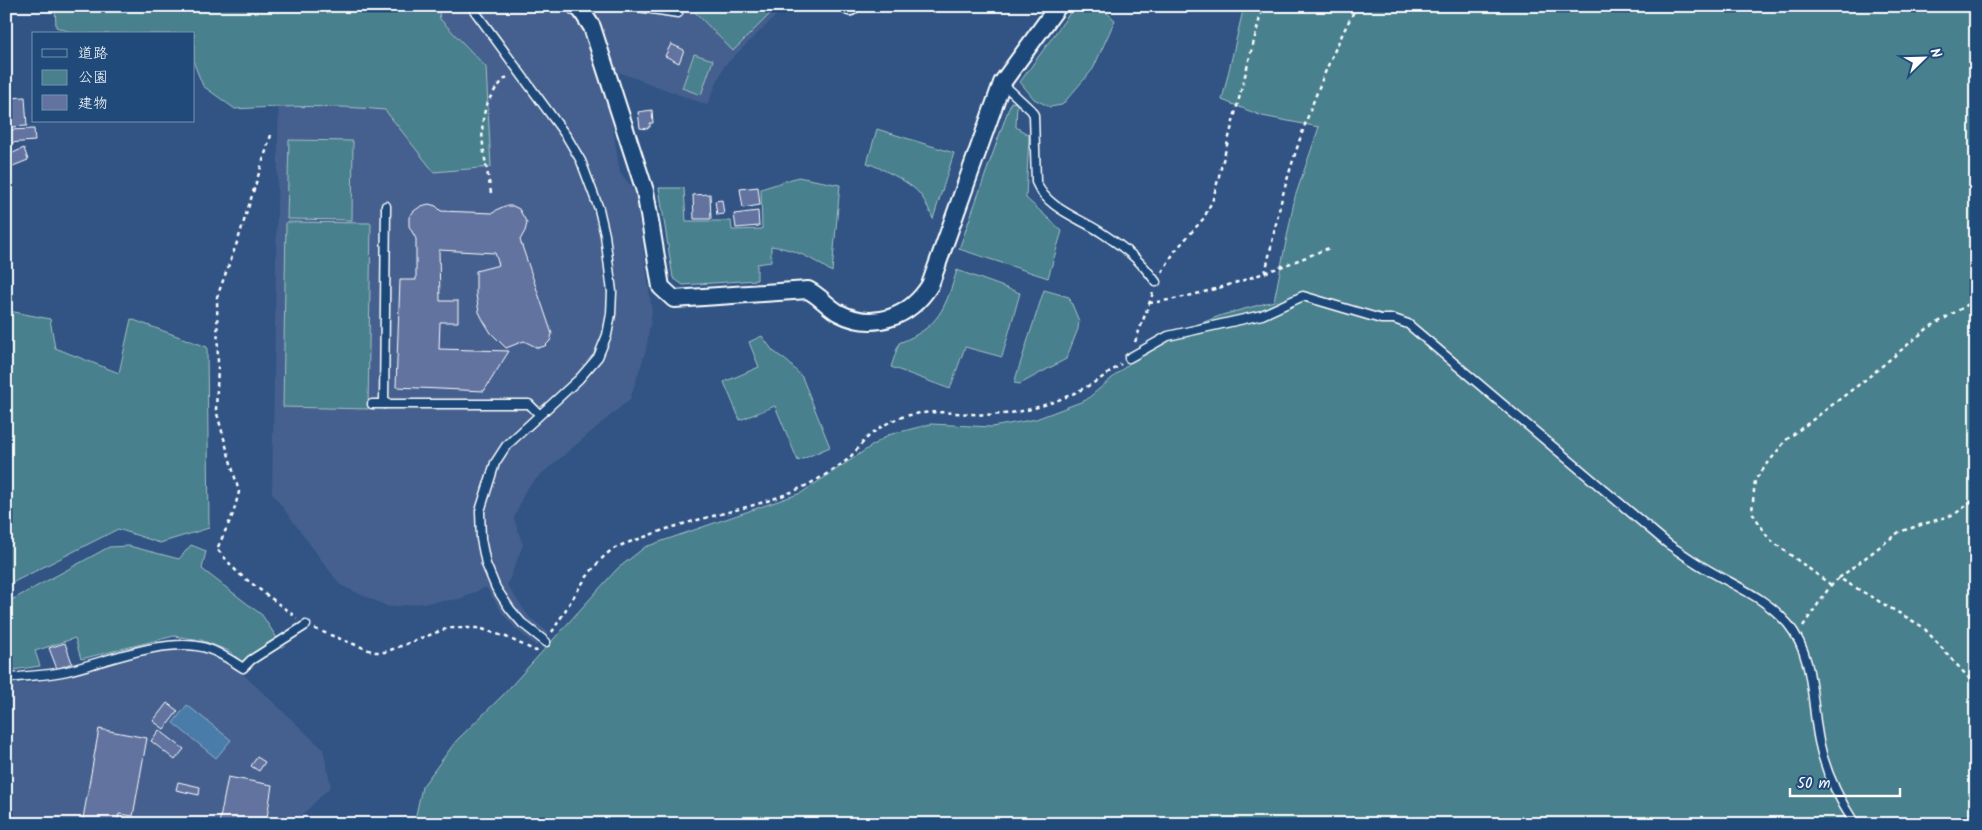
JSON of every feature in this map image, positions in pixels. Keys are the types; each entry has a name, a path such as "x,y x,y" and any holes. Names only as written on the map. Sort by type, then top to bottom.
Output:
{"street":[{"path":"582,8 592,27 645,191 662,287 674,299 808,290 837,312 858,321 881,320 907,310 918,303 930,285 1002,83 1058,6"}],"lane":[{"path":"471,6 566,137 581,161 599,209 612,292 611,314 607,335 598,357 579,380 539,414 506,446 495,463 480,511 482,547 486,564 496,588 510,610 522,623 546,642"},
{"path":"632,6 678,13"},
{"path":"1002,83 1034,115 1036,182 1040,191 1054,205 1101,232 1138,258 1156,282"},
{"path":"384,404 386,206"},
{"path":"1129,358 1168,336 1262,315 1303,296 1380,319 1394,319 1408,324 1668,544 1703,568 1757,596 1776,611 1789,626 1803,652 1811,678 1819,742 1831,783 1855,824"},
{"path":"372,404 529,404 539,414"},
{"path":"6,679 66,672 164,646 186,645 205,648 243,668 251,660 306,625"}],"path":[{"path":"271,135 239,237 217,297 218,367 216,410 239,492 233,514 217,548 238,573 306,625 374,652 385,652 448,628 479,628 506,637 536,651 546,642 585,580 601,560 615,548 677,525 780,497 829,472 848,459 869,436 889,422 908,415 929,412 1004,414 1053,402 1080,391 1106,376 1129,358 1156,282 1165,264 1204,218 1213,199 1263,6"},
{"path":"1265,273 1285,187 1313,106 1346,26 1357,6"},
{"path":"491,193 484,144 484,111 491,94 510,75"},
{"path":"1149,303 1178,300 1265,273 1329,248"},
{"path":"1831,584 1770,539 1752,512 1755,480 1786,440 1865,380 1928,328 1976,300"},
{"path":"1795,637 1831,584 1899,532 1955,514 1976,498"},
{"path":"1839,578 1923,627 1976,686"}],"shaded area":[{"path":"304,6 559,6 574,16 585,30 609,103 620,173 632,187 636,197 652,312 646,350 630,399 538,477 525,491 514,519 523,545 507,585 529,617 548,632 536,646 515,628 503,614 486,587 460,599 389,607 340,585 272,493 280,33"},
{"path":"587,6 786,6 724,66 707,105 613,70 594,12"},
{"path":"174,649 203,652 225,662 246,677 323,749 331,786 300,817 297,824 6,824 6,684 34,683"},
{"path":"187,705 231,740 216,758 173,723"}],"green space":[{"path":"55,6 438,6 440,19 486,67 491,167 434,172 385,110 310,106 235,109 203,86 195,66 195,32 70,32 56,27"},
{"path":"689,6 778,6 733,51"},
{"path":"1075,6 1099,6 1115,20 1093,69 1062,105 1050,107 1034,99 1020,82"},
{"path":"1244,6 1976,6 1976,824 414,824 422,787 456,741 503,695 617,569 645,547 801,493 888,435 931,424 992,427 1036,419 1086,400 1137,357 1168,336 1222,315 1274,301 1295,197 1319,127 1262,116 1222,100"},
{"path":"694,54 713,60 701,95 682,88"},
{"path":"1011,102 1017,103 1016,127 1029,135 1026,198 1062,231 1048,278 959,249"},
{"path":"877,129 954,153 933,219 918,192 905,182 867,163"},
{"path":"289,140 353,141 352,220 287,219"},
{"path":"798,177 840,185 832,272 803,255 771,246 771,262 757,264 757,280 683,285 673,278 659,188 684,188 686,221 731,221 732,230 762,229 761,189"},
{"path":"286,222 371,223 368,409 283,407"},
{"path":"957,270 1020,293 1002,357 965,347 950,389 891,367 899,343 923,330 939,315"},
{"path":"1044,290 1069,297 1079,321 1078,329 1066,359 1020,384 1014,383"},
{"path":"9,311 50,319 55,348 119,373 131,319 207,347 209,528 160,543 118,529 6,586 6,315"},
{"path":"762,336 773,351 788,362 802,377 830,447 798,461 775,406 740,420 724,382 759,367 749,342"},
{"path":"191,545 206,551 202,569 262,615 277,638 242,662 229,651 201,640 174,636 81,659 75,638 35,651 40,666 6,671 6,603 109,547 129,546 179,559"}],"building":[{"path":"6,39 11,40 9,52 6,51"},
{"path":"671,44 684,50 679,63 665,56"},
{"path":"25,97 27,126 10,127 7,98"},
{"path":"652,110 653,123 650,123 648,129 640,128 638,112"},
{"path":"34,129 35,141 8,143 7,130"},
{"path":"24,148 28,160 8,168 6,156"},
{"path":"758,187 760,205 743,208 740,189"},
{"path":"710,194 711,219 694,219 693,195"},
{"path":"722,200 724,214 717,215 715,201"},
{"path":"429,204 436,206 441,211 493,213 505,206 513,206 519,209 527,223 520,240 552,334 550,341 545,346 538,348 524,341 506,348 491,333 483,320 479,312 476,295 476,271 499,265 495,253 439,250 440,301 458,301 458,322 440,322 439,349 509,351 484,391 396,387 400,280 416,280 416,239 409,226 409,217 421,206"},
{"path":"758,211 759,226 736,228 734,214"},
{"path":"65,643 72,663 57,669 49,648"},
{"path":"167,703 178,711 164,729 153,721"},
{"path":"99,729 147,738 133,816 119,814 117,824 82,824"},
{"path":"159,730 184,749 175,760 151,741"},
{"path":"257,757 265,762 259,771 251,766"},
{"path":"228,777 272,785 266,824 219,824"},
{"path":"178,782 200,787 199,795 176,790"}]}
